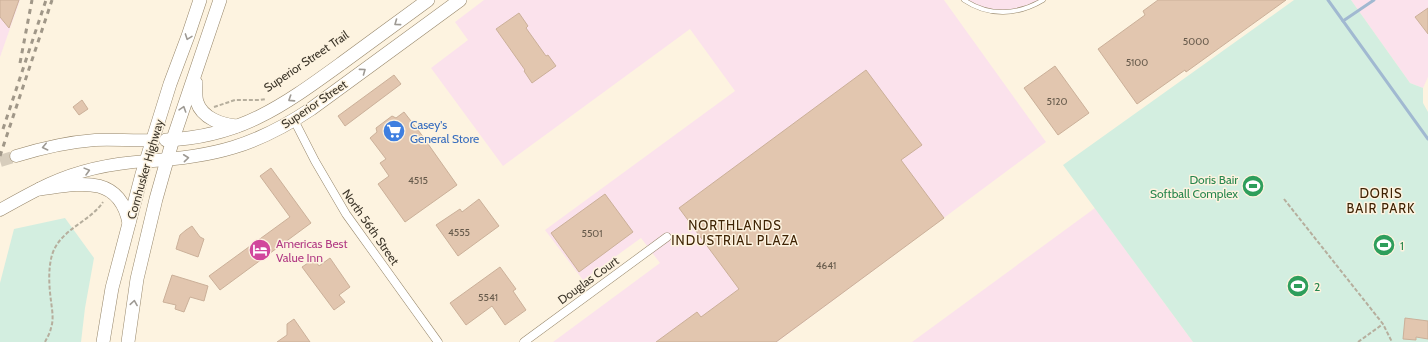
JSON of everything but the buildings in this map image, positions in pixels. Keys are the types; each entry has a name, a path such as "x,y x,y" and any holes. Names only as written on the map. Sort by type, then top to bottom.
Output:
{"main road":[{"name":"Cornhusker Highway","path":"103,342 112,288 129,224 170,84 200,0"},
{"name":"Cornhusker Highway","path":"128,342 138,279 151,218 173,139 220,0"},
{"name":"Superior Street","path":"154,140 204,136 240,126 269,113 300,94 428,0"},
{"name":"Superior Street","path":"147,161 199,156 229,150 261,138 294,120 460,0"},
{"path":"195,73 197,103 206,114 226,126 240,126"},
{"path":"16,156 45,147 71,142 96,140 154,140"},
{"path":"0,210 69,176 105,167 147,161"},
{"path":"40,189 83,184 107,188 114,193 124,205 129,224"}],"street":[{"name":"North 56th Street","path":"294,120 318,167 346,214 438,342"},
{"name":"Douglas Court","path":"524,342 667,237"}],"lane":[{"path":"964,0 986,10 998,12 1023,10 1043,0"}],"path":[{"name":"Superior Street Trail","path":"206,114 211,108 230,101 260,100 270,98"},
{"path":"1284,199 1383,324 1392,342"},
{"path":"45,342 53,323 50,290 50,267 53,253 66,234 98,210 103,202"},
{"path":"1358,342 1383,324"}],"shaded area":[{"path":"0,0 20,0 0,57"},
{"path":"484,0 944,0 1046,142 777,342 553,342 660,263 641,238 583,280 545,230 735,91 690,29 503,166 431,68 468,40 455,22"},
{"path":"964,0 1043,0 1011,12 986,10"},
{"path":"1351,0 1428,0 1428,77 1423,88 1410,83"},
{"path":"1095,208 1193,342 912,342"}],"green space":[{"name":"Doris Bair Softball Complex","path":"1294,0 1351,0 1410,83 1423,88 1423,103 1428,112 1428,342 1193,342 1063,165"},
{"path":"65,218 94,258 85,308 81,342 0,342 0,283 14,229"}],"waterway":[{"path":"1328,0 1428,139"},
{"path":"1343,21 1374,0"}],"tunnel":[{"path":"0,161 16,156"}],"railway":[{"path":"20,63 32,0"},
{"path":"3,129 46,0"},
{"path":"0,156 52,0"}],"place":[{"name":"Casey's General Store","path":"394,131"},
{"name":"Doris Bair Softball Complex","path":"1253,186"},
{"name":"1","path":"1384,245"},
{"name":"Americas Best Value Inn","path":"260,250"},
{"name":"2","path":"1298,286"}],"district":[{"name":"DORIS BAIR PARK","path":"1381,200"},
{"name":"NORTHLANDS INDUSTRIAL PLAZA","path":"735,232"}]}
